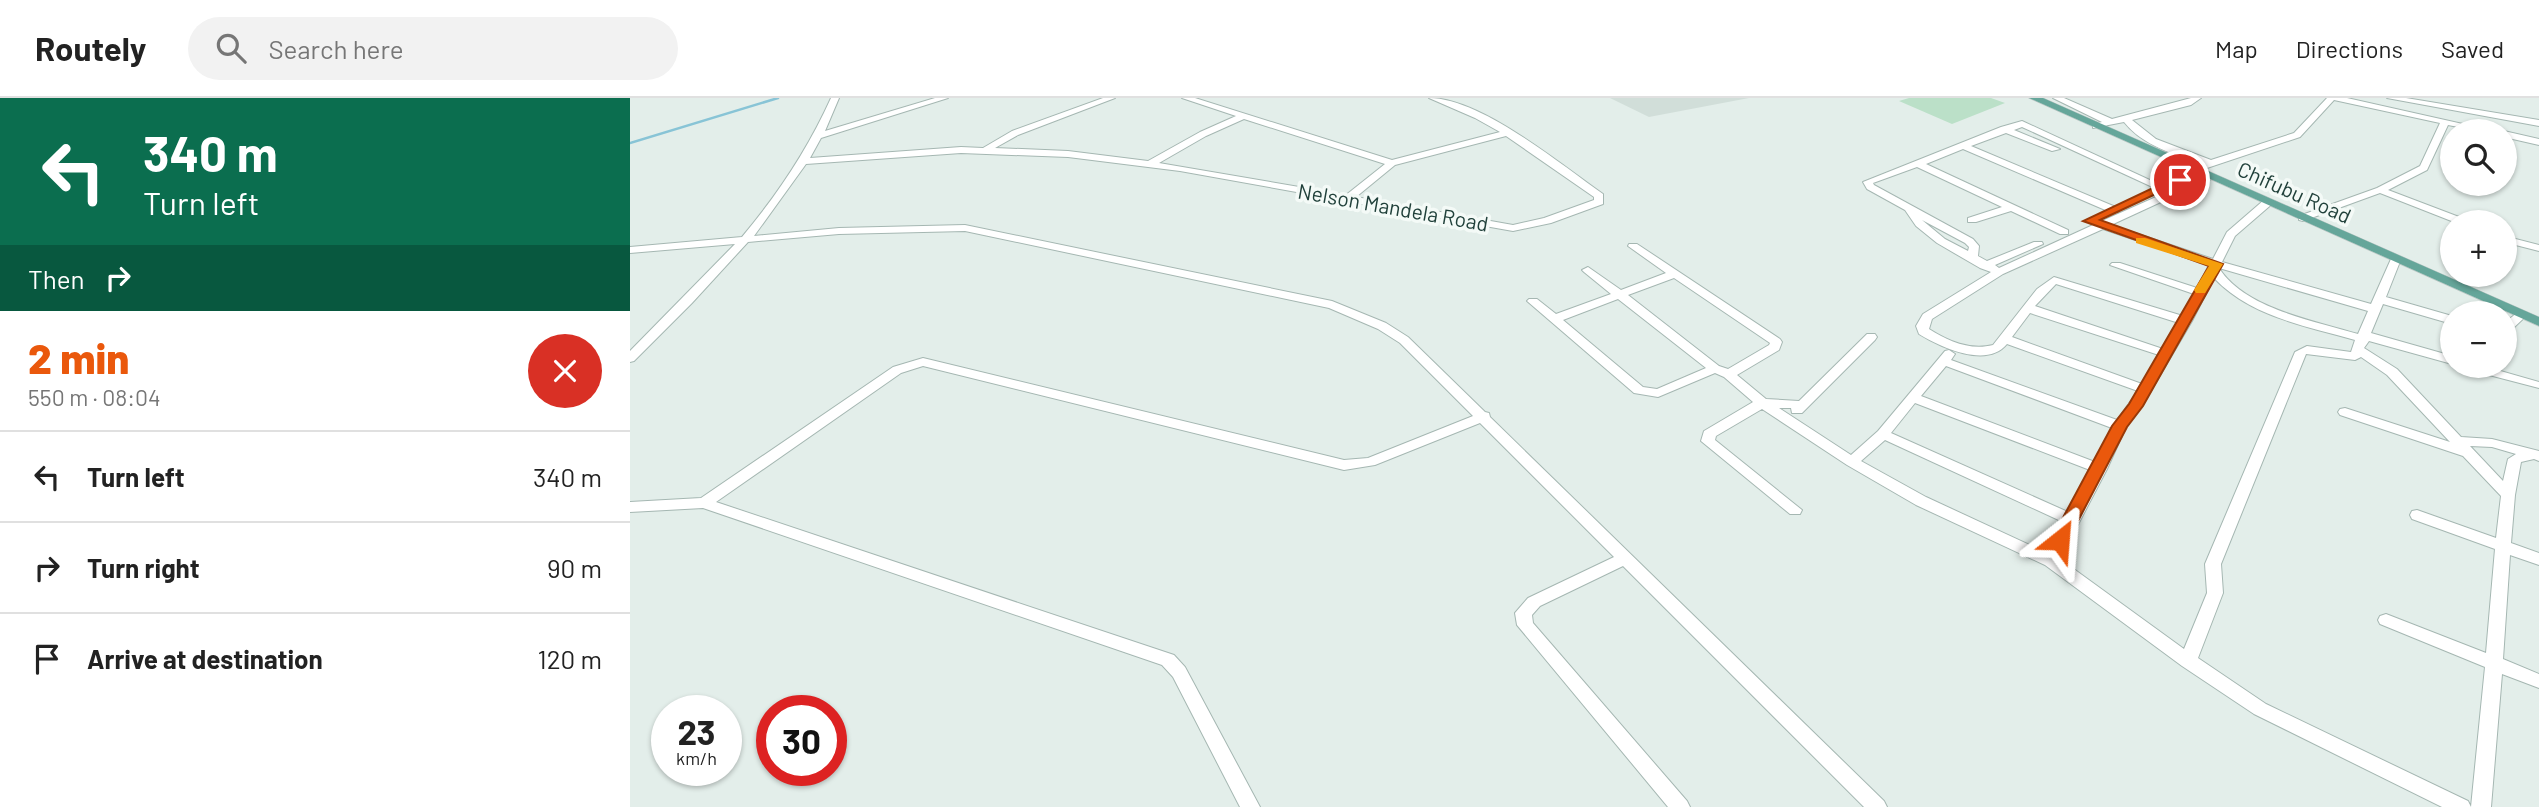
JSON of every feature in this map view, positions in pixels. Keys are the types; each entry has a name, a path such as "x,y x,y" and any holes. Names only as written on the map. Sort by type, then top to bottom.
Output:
{"main road":[{"name":"Chifubu Road","path":"2034,98 2204,170 2303,218 2539,322"}],"street":[{"path":"630,358 744,241 821,135 835,98"},
{"path":"821,135 944,98"},
{"name":"Nelson Mandela Road","path":"985,150 1015,133 1111,98"},
{"path":"1186,98 1392,163"},
{"name":"Nelson Mandela Road","path":"803,161 985,150 1068,153 1150,163 1513,229 1548,222 1599,202 1599,196 1472,111 1433,98"},
{"path":"2057,98 2110,122"},
{"path":"2096,126 2197,98"},
{"path":"2186,321 2063,281 2048,282 1997,348 1988,351 1956,345 1930,335 1922,326 1927,317 2064,232 2114,210 2140,203 2162,188 2204,170 2297,135 2334,98 2440,121"},
{"path":"2391,98 2539,123"},
{"path":"1150,163 1203,134 1244,116"},
{"path":"2126,118 2130,124 2204,170"},
{"path":"1999,272 1972,259 1975,246 1969,241 1870,187 1868,182 2017,124 2028,126 2162,188"},
{"path":"1346,200 1392,163 1506,133"},
{"path":"2303,218 2380,190 2424,168 2440,133"},
{"path":"2517,137 2539,142"},
{"path":"1963,146 2114,210"},
{"path":"1917,163 2064,232"},
{"path":"1984,266 2101,225 2204,170"},
{"path":"2380,190 2440,213"},
{"path":"2050,561 2120,426 2186,321 2199,292 2238,225 2268,202"},
{"path":"1972,220 2012,207"},
{"path":"2089,221 2215,267 2440,317"},
{"path":"630,250 888,228 965,228 1332,304 1382,326 1404,340 1484,416 1624,559 1877,807"},
{"path":"2517,244 2539,248"},
{"path":"1533,301 1639,390 1648,394 1722,371 1775,346 1776,342 1633,246"},
{"path":"2188,661 2215,593 2213,564 2301,352 2307,350 2349,357 2363,342 2396,259"},
{"path":"2116,265 2199,292"},
{"path":"2215,267 2229,289 2286,316 2363,342 2440,358"},
{"path":"1588,270 1762,404 1852,462 1920,501 2050,561 2188,661 2297,729 2461,807"},
{"path":"1556,318 1675,274"},
{"path":"2028,308 2164,353"},
{"path":"2517,318 2521,314"},
{"path":"1787,420 1871,337"},
{"path":"2003,338 2145,389"},
{"path":"2363,342 2508,495"},
{"path":"1852,462 1883,435 1956,345"},
{"path":"1943,361 2120,426"},
{"path":"704,503 897,370 923,362 1344,465 1370,462 1484,416"},
{"path":"2512,378 2537,385"},
{"path":"1914,398 2100,469"},
{"path":"1795,510 1707,441 1709,435 1762,404 1802,405"},
{"path":"2344,412 2463,447 2492,443 2536,456"},
{"path":"1883,435 2070,519"},
{"path":"2482,807 2493,705 2492,663 2508,495 2515,459 2536,456"},
{"path":"630,507 704,503 1168,660 1179,672 1250,807"},
{"path":"2417,515 2539,559"},
{"path":"1624,559 1534,602 1523,613 1525,625 1680,807"},
{"path":"2386,620 2539,681"}],"shaded area":[{"path":"1610,98 1749,98 1649,117"}],"green space":[{"path":"1909,98 1991,98 2005,103 1952,124 1899,101"}],"waterway":[{"path":"630,143 778,98"}],"slow traffic":[{"path":"2140,240 2216,264 2200,290"}],"route":[{"path":"2060,540 2100,469 2120,426 2186,321 2192,305 2216,264 2132,238 2089,221 2180,180"}]}
